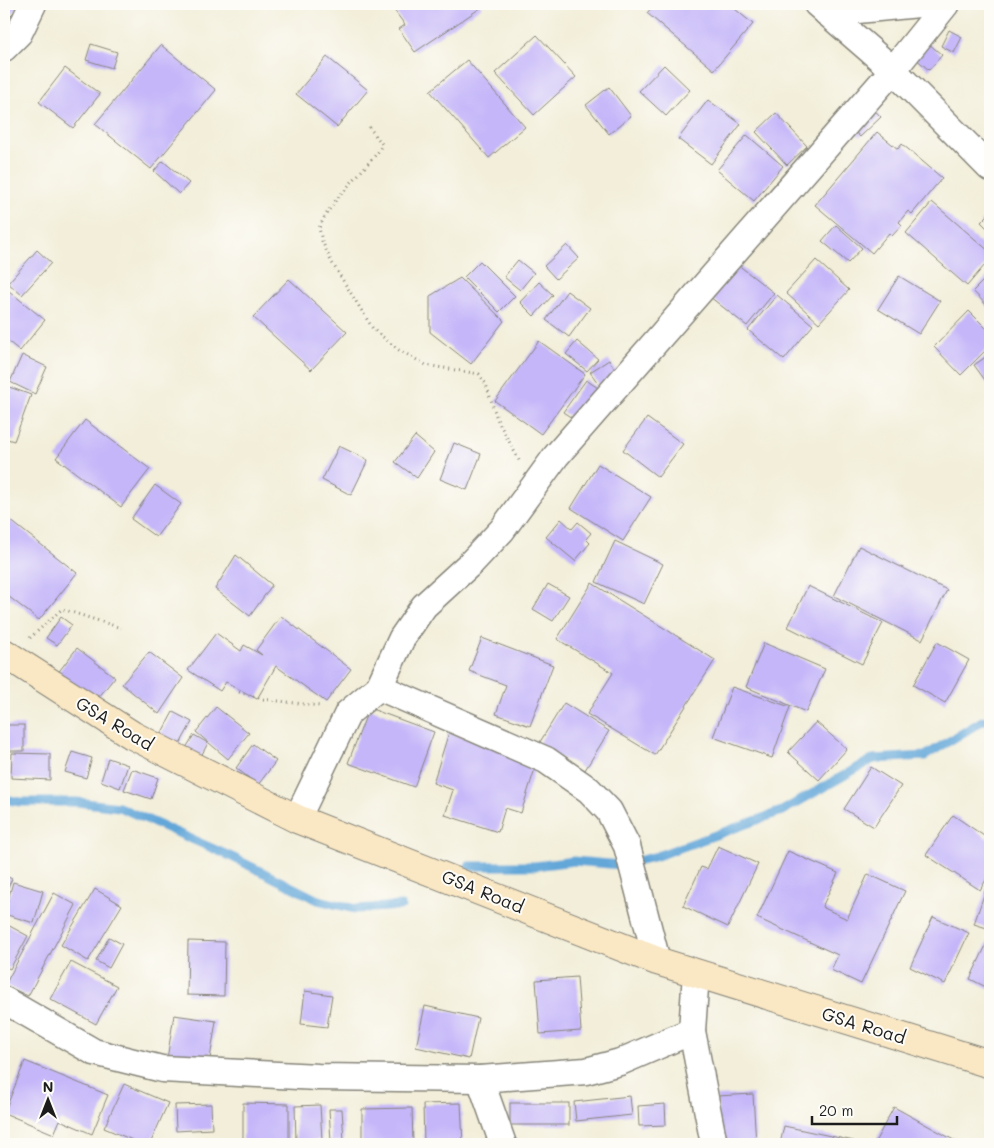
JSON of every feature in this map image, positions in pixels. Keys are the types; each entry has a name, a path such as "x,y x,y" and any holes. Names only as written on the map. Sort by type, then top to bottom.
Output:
{"street":[{"path":"4,48 19,33 33,4"},
{"path":"822,8 919,4"},
{"path":"297,819 348,713 379,687 402,638 424,606 471,563 502,530 568,442 893,70 946,4"},
{"path":"822,8 893,70 990,168"},
{"name":"GSA Road","path":"4,653 132,735 297,819 657,961 990,1064"},
{"path":"379,687 546,760 589,790 610,811 627,846 657,961"},
{"path":"696,973 692,1032 714,1144"},
{"path":"4,1000 94,1052 162,1069 318,1077 480,1079 586,1071 620,1062 692,1032"},
{"path":"480,1079 503,1144"}],"path":[{"path":"369,127 382,144 379,151 336,200 319,228 322,241 331,261 373,329 399,350 426,365 479,374 486,384 498,420 533,487"},
{"path":"28,639 62,609 121,628"},
{"path":"239,692 262,699 318,706 348,713"}],"building":[{"path":"4,4 21,4 4,23"},
{"path":"400,4 479,4 482,7 415,52 399,29 405,25 394,10"},
{"path":"655,4 729,4 753,24 714,70 647,13"},
{"path":"949,30 962,37 954,53 941,46"},
{"path":"537,35 576,77 534,115 495,73"},
{"path":"928,43 942,55 929,70 915,58"},
{"path":"91,44 117,52 112,68 86,60"},
{"path":"161,45 216,90 151,169 95,124"},
{"path":"327,57 368,90 337,127 296,94"},
{"path":"467,60 525,127 489,158 430,91"},
{"path":"664,65 690,90 666,116 639,91"},
{"path":"65,68 100,94 73,128 39,102"},
{"path":"609,87 631,116 609,134 586,105"},
{"path":"708,100 741,124 711,164 678,139"},
{"path":"868,103 881,117 860,137 847,123"},
{"path":"776,113 807,146 787,165 756,132"},
{"path":"877,132 898,149 902,144 942,178 912,214 908,211 899,222 902,225 892,236 889,233 872,253 815,205"},
{"path":"747,135 783,166 754,201 717,170"},
{"path":"163,161 189,183 179,194 154,171"},
{"path":"932,202 990,252 990,259 967,286 906,233"},
{"path":"990,213 990,231 981,222"},
{"path":"836,225 862,248 848,263 822,241"},
{"path":"567,245 579,258 556,279 544,266"},
{"path":"37,250 51,263 22,295 8,283"},
{"path":"518,260 534,273 520,290 504,277"},
{"path":"816,260 849,290 819,323 786,293"},
{"path":"480,261 515,296 499,312 464,277"},
{"path":"737,264 774,293 747,326 710,297"},
{"path":"990,274 990,309 973,291"},
{"path":"899,276 940,301 919,334 878,309"},
{"path":"460,278 504,321 471,364 430,332 430,296"},
{"path":"289,279 347,332 311,370 253,317"},
{"path":"539,282 553,295 534,316 520,302"},
{"path":"4,287 45,320 20,351 4,338"},
{"path":"567,291 590,308 569,337 546,320"},
{"path":"777,295 813,325 784,360 748,330"},
{"path":"969,311 990,332 990,346 961,375 934,347"},
{"path":"539,341 585,374 541,434 495,401"},
{"path":"577,341 598,359 587,371 566,354"},
{"path":"990,354 990,387 974,365"},
{"path":"22,355 47,367 35,394 10,382"},
{"path":"609,360 618,374 600,386 590,372"},
{"path":"586,380 601,390 578,422 563,412"},
{"path":"4,385 31,395 14,441 4,438"},
{"path":"647,418 683,444 658,477 623,450"},
{"path":"85,420 150,469 121,507 56,458"},
{"path":"415,436 434,452 417,478 395,462"},
{"path":"454,443 481,454 467,490 440,479"},
{"path":"339,446 368,460 351,495 322,480"},
{"path":"598,464 651,497 623,541 571,508"},
{"path":"155,485 181,504 156,537 131,519"},
{"path":"561,519 572,529 578,522 591,533 586,539 590,543 575,561 546,537"},
{"path":"10,520 77,573 39,620 4,593 4,528"},
{"path":"615,541 663,564 644,604 596,582"},
{"path":"859,546 947,590 922,640 834,596"},
{"path":"236,555 272,585 250,616 215,589"},
{"path":"592,583 715,660 655,755 587,714 613,673 557,639"},
{"path":"548,584 569,596 553,621 533,609"},
{"path":"808,586 883,623 862,664 788,627"},
{"path":"281,616 351,669 326,702 276,666 257,699 226,682 220,691 188,670 216,633 241,651 244,645 262,655 256,650"},
{"path":"61,617 72,625 57,645 46,638"},
{"path":"482,638 553,665 530,726 496,714 506,685 469,671"},
{"path":"937,642 969,660 945,703 913,685"},
{"path":"764,643 825,669 806,712 746,687"},
{"path":"77,648 115,677 94,703 57,674"},
{"path":"149,652 183,678 159,714 122,684"},
{"path":"732,687 790,707 772,758 713,737"},
{"path":"564,703 609,731 585,770 570,761 535,750"},
{"path":"216,707 249,733 228,759 196,732"},
{"path":"369,708 434,732 414,787 348,763"},
{"path":"173,712 192,722 179,746 160,736"},
{"path":"816,722 847,749 819,780 788,752"},
{"path":"4,725 24,725 24,751 4,751"},
{"path":"449,732 538,759 521,813 505,808 498,832 445,815 453,790 433,783"},
{"path":"194,735 208,743 199,760 184,751"},
{"path":"253,744 276,761 258,785 236,768"},
{"path":"72,752 92,758 86,778 65,772"},
{"path":"12,753 50,754 50,780 11,778"},
{"path":"108,758 128,765 120,788 101,781"},
{"path":"871,767 901,786 874,827 844,809"},
{"path":"132,769 158,778 151,799 124,790"},
{"path":"953,815 990,840 990,873 980,890 926,855"},
{"path":"718,846 758,864 728,927 683,906 701,867 707,869"},
{"path":"788,851 838,873 822,907 847,919 868,874 905,891 861,984 831,970 838,955 757,918"},
{"path":"4,875 12,879 4,895"},
{"path":"990,877 990,929 974,924"},
{"path":"13,882 43,891 34,923 4,914"},
{"path":"95,889 122,905 88,961 61,945"},
{"path":"54,893 76,905 28,996 5,985"},
{"path":"933,917 969,933 945,984 910,967"},
{"path":"4,923 28,936 10,969 4,966"},
{"path":"109,937 122,944 109,968 96,961"},
{"path":"990,937 990,989 970,979"},
{"path":"188,941 225,942 224,996 187,995"},
{"path":"71,962 117,986 96,1024 50,999"},
{"path":"577,977 581,1031 540,1034 536,980"},
{"path":"305,991 332,995 327,1027 301,1024"},
{"path":"425,1006 478,1018 469,1059 416,1047"},
{"path":"174,1015 216,1021 209,1065 167,1059"},
{"path":"25,1061 108,1095 92,1134 60,1120 54,1134 4,1113"},
{"path":"124,1084 168,1103 150,1144 142,1144 104,1128"},
{"path":"753,1094 756,1144 719,1144 717,1096"},
{"path":"630,1096 632,1115 576,1121 574,1102"},
{"path":"243,1103 289,1104 289,1144 243,1144"},
{"path":"461,1103 463,1144 424,1144 423,1104"},
{"path":"510,1103 569,1103 569,1125 510,1125"},
{"path":"211,1104 212,1129 176,1131 175,1105"},
{"path":"665,1104 666,1125 639,1126 638,1106"},
{"path":"320,1105 322,1140 296,1141 295,1106"},
{"path":"894,1107 961,1144 879,1144 875,1142"},
{"path":"412,1108 413,1144 362,1144 362,1109"},
{"path":"329,1109 342,1109 344,1141 331,1142"},
{"path":"784,1126 854,1141 853,1144 780,1144"}],"waterway":[{"path":"469,866 535,866 574,861 621,865 657,856 782,811 873,759 925,756 982,721 990,719"},
{"path":"4,799 20,802 77,802 119,807 232,857 318,900 356,909 401,906"}]}
